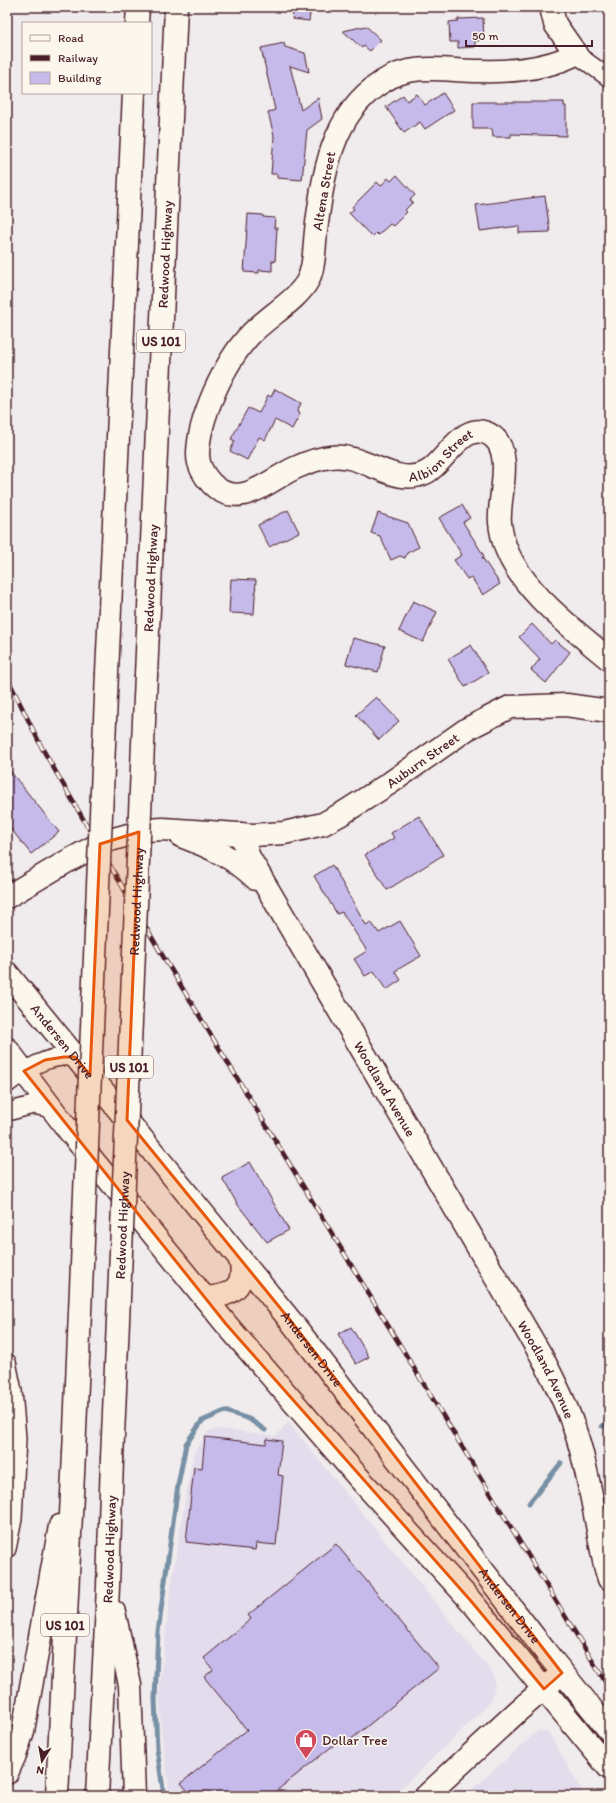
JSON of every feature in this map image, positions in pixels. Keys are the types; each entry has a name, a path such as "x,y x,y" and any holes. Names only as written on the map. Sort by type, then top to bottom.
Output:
{"main road":[{"path":"137,22 138,7"},
{"name":"Redwood Highway","path":"97,1796 108,1587 112,1459 176,7"},
{"path":"551,7 555,24 576,54"},
{"name":"Altena Street","path":"198,456 201,432 209,407 231,360 249,336 297,295 307,282 312,269 318,218 328,161 333,145 353,107 368,91 397,73 414,69 428,68 480,71 540,67 562,61 576,54"},
{"name":"US 101","path":"57,1796 74,1454 107,673 134,94"},
{"name":"Albion Street","path":"198,456 202,470 217,488 232,494 243,494 260,488 294,469 333,456 351,458 386,472 404,477 416,475 429,471 468,433 482,432 494,437 503,453 504,480 499,516 503,539 512,563 530,586 568,626 609,659"},
{"name":"Auburn Street","path":"241,834 284,832 323,824 390,783 467,729 510,707 566,705 609,711"},
{"path":"163,829 207,846 233,860 245,868 270,893"},
{"path":"7,897 103,842 146,830 163,829 241,834"},
{"name":"Woodland Avenue","path":"241,834 249,857 541,1355 558,1388 570,1416 581,1450 608,1576"},
{"name":"Andersen Drive","path":"7,973 290,1320 562,1673 609,1730"},
{"name":"Andersen Drive","path":"7,1049 15,1078 52,1109 205,1298 359,1478 471,1601 609,1768"},
{"path":"205,1298 227,1294 239,1285 242,1278 243,1269 240,1259"},
{"path":"7,1773 19,1743 26,1717 44,1605 74,1454"},
{"path":"108,1587 130,1685 134,1796"},
{"path":"426,1796 562,1673"}],"street":[{"path":"576,54 609,78"},
{"path":"15,1078 45,1060 55,1057 76,1057"},
{"path":"7,1112 24,1106 33,1105 52,1109"},
{"path":"7,1362 14,1398 17,1438 13,1519 7,1550"}],"highlighted area":[{"path":"139,832 127,1120 290,1320 562,1673 544,1689 471,1601 226,1324 24,1071 45,1060 75,1057 90,1075 100,844"}],"shaded area":[{"path":"288,1422 494,1675 495,1686 492,1698 489,1704 393,1796 170,1796 162,1736 159,1697 169,1601 194,1452 209,1431 221,1429 276,1436"},
{"path":"538,1731 548,1732 585,1796 465,1796"}],"building":[{"path":"294,7 311,7 309,21 292,19"},
{"path":"483,18 484,40 475,41 475,47 458,48 458,42 450,42 449,22 458,21 458,19"},
{"path":"366,26 381,40 370,51 364,46 362,48 343,31"},
{"path":"284,43 285,47 305,53 309,72 290,66 301,110 318,98 322,119 307,130 302,180 277,178 277,174 271,174 274,136 268,112 275,110 261,48"},
{"path":"443,93 454,110 425,129 420,122 404,133 386,107 403,95 407,101 417,94 425,105"},
{"path":"473,102 564,102 564,106 566,106 566,136 511,134 511,137 493,137 492,129 473,129"},
{"path":"397,175 415,195 410,200 413,202 405,210 407,212 393,226 390,224 378,235 376,233 372,237 349,213 354,209 352,207 377,182 381,186 388,178 391,181"},
{"path":"545,196 550,232 519,233 519,226 480,231 476,205"},
{"path":"248,214 263,215 263,217 275,218 274,228 277,228 275,262 272,261 272,271 259,270 259,273 244,272"},
{"path":"275,389 301,403 297,412 300,414 292,429 275,420 265,440 259,437 247,460 230,451 235,441 231,439 248,408 259,413 268,395 271,397"},
{"path":"462,505 470,518 463,522 484,556 482,557 500,584 483,595 471,577 467,579 454,560 462,555 439,518"},
{"path":"288,510 299,532 269,547 258,525"},
{"path":"378,513 408,523 419,547 407,553 405,558 400,556 391,560 380,536 371,533"},
{"path":"231,579 256,580 254,614 229,613"},
{"path":"413,601 437,612 423,642 399,631"},
{"path":"532,624 551,644 555,640 570,652 546,683 531,670 540,659 519,637"},
{"path":"353,638 385,646 378,672 346,664"},
{"path":"471,645 488,673 465,687 448,659"},
{"path":"376,697 399,721 379,740 356,715"},
{"path":"7,767 59,832 31,854 7,824"},
{"path":"419,816 443,855 387,890 365,855 394,838 391,833"},
{"path":"332,865 366,925 371,922 379,933 400,921 421,956 395,971 401,980 386,990 374,971 365,976 354,959 367,951 342,912 337,914 314,876"},
{"path":"250,1162 289,1230 267,1242 238,1205 222,1178"},
{"path":"351,1327 369,1357 356,1364 338,1334"},
{"path":"205,1437 266,1444 267,1439 282,1441 278,1475 283,1476 276,1545 256,1543 255,1550 186,1542 194,1467 202,1468"},
{"path":"336,1544 439,1668 349,1741 345,1736 270,1796 192,1796 181,1783 247,1730 204,1677 213,1670 204,1658 251,1619 248,1615"}],"waterway":[{"path":"164,1796 157,1749 155,1699 158,1632 178,1485 186,1444 202,1421 225,1411 249,1419 265,1430"},
{"path":"602,1426 609,1422"},
{"path":"529,1503 561,1463"}],"railway":[{"path":"7,677 42,748 161,953 609,1688"}],"place":[{"name":"Dollar Tree","path":"306,1760"}]}
